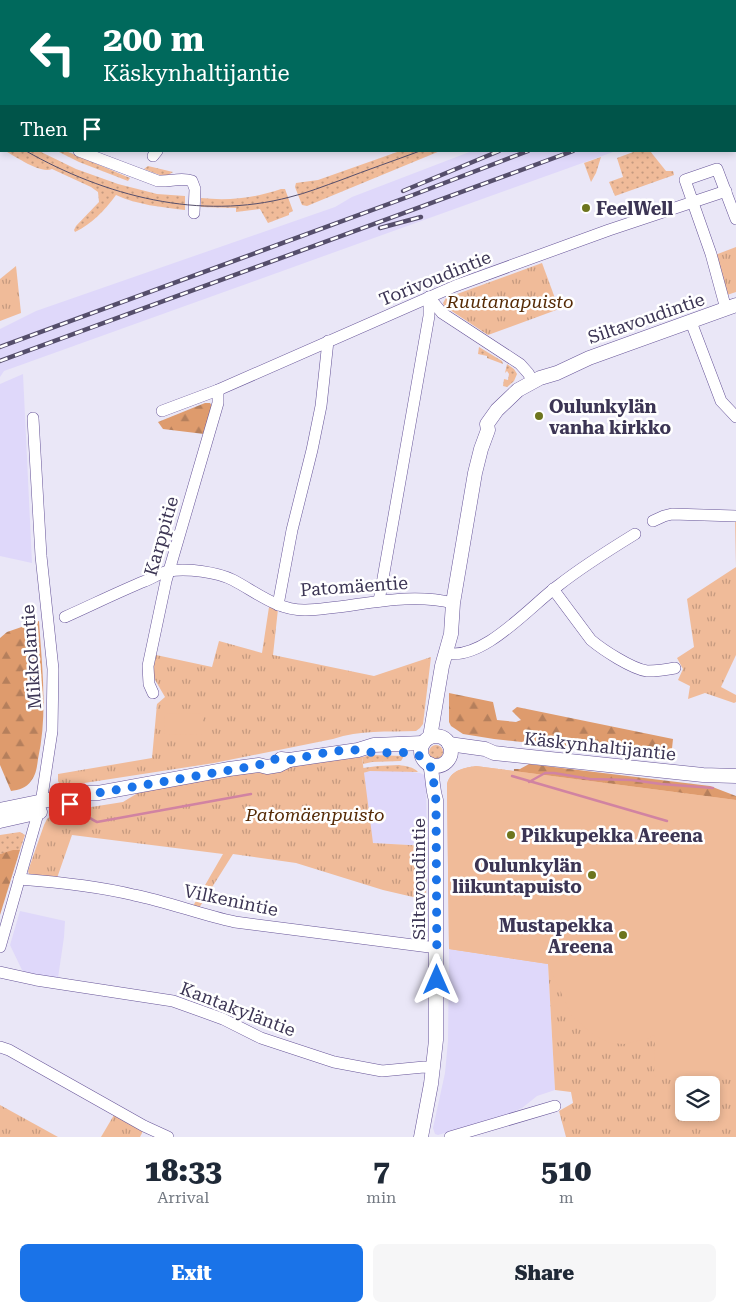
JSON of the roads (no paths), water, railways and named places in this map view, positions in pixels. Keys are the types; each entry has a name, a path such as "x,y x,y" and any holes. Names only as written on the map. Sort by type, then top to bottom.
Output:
{"main road":[{"name":"Siltavoudintie","path":"421,1137 434,1068 436,1040 436,800 440,783 436,751 436,705 445,653 449,645 453,624 453,603 475,473 488,430 504,410 505,403 518,390 537,380 557,373 569,366 731,307"},
{"name":"Käskynhaltijantie","path":"0,810 39,808 82,800 98,793 259,765 277,758 289,760 358,750 374,745 465,756 484,756 494,753 703,775 736,776"},
{"name":"Käskynhaltijantie","path":"703,775 736,784"},
{"name":"Käskynhaltijantie","path":"0,821 39,808"}],"street":[{"path":"82,152 158,181 166,182 180,179 192,181 195,189 194,213"},
{"path":"731,307 685,180 717,169 736,219"},
{"name":"Torivoudintie","path":"162,412 218,390 429,297 606,231 726,191"},
{"path":"429,297 442,313 520,364 537,380"},
{"path":"379,601 429,316 429,297"},
{"path":"691,322 721,401 736,416"},
{"path":"278,605 292,530 321,406 328,341"},
{"name":"Karppitie","path":"153,693 149,684 148,666 168,571 218,403 218,390"},
{"name":"Mikkolantie","path":"0,948 39,808 52,731 53,669 41,556 32,418"},
{"path":"653,521 672,514 736,516"},
{"path":"445,653 457,655 480,646 512,626 553,589 635,534"},
{"name":"Patomäentie","path":"65,617 168,571 206,572 224,576 278,605 304,610 379,601 428,599 453,603"},
{"path":"553,589 591,640 600,646 641,670 674,668"},
{"name":"Vilkenintie","path":"19,879 87,886 135,895 207,916 235,922 437,948"},
{"name":"Kantakyläntie","path":"0,972 41,981 173,1001 223,1019 261,1038 308,1055 342,1064 382,1071 424,1067 434,1068"},
{"path":"0,1047 9,1050 144,1126 168,1137"},
{"path":"450,1137 556,1106"}],"waterway":[{"path":"529,782 545,773 554,773 590,779 632,780 713,788"},
{"path":"512,776 667,821"},
{"path":"77,813 97,822 251,794"},
{"path":"54,818 65,815"}],"tram line":[{"path":"28,152 88,181 121,192 154,200 188,205 222,206 256,204 296,195 417,152"}],"railway":[{"path":"403,191 497,152"},
{"path":"0,347 525,152"},
{"path":"0,361 570,152"},
{"path":"380,228 421,217"}],"place":[{"name":"FeelWell","path":"586,208"},
{"name":"Oulunkylän vanha kirkko","path":"539,416"},
{"name":"Pikkupekka Areena","path":"511,835"},
{"name":"Oulunkylän liikuntapuisto","path":"592,875"},
{"name":"Mustapekka Areena","path":"623,935"}],"park label":[{"name":"Ruutanapuisto","path":"510,301"},
{"name":"Patomäenpuisto","path":"315,814"}]}
